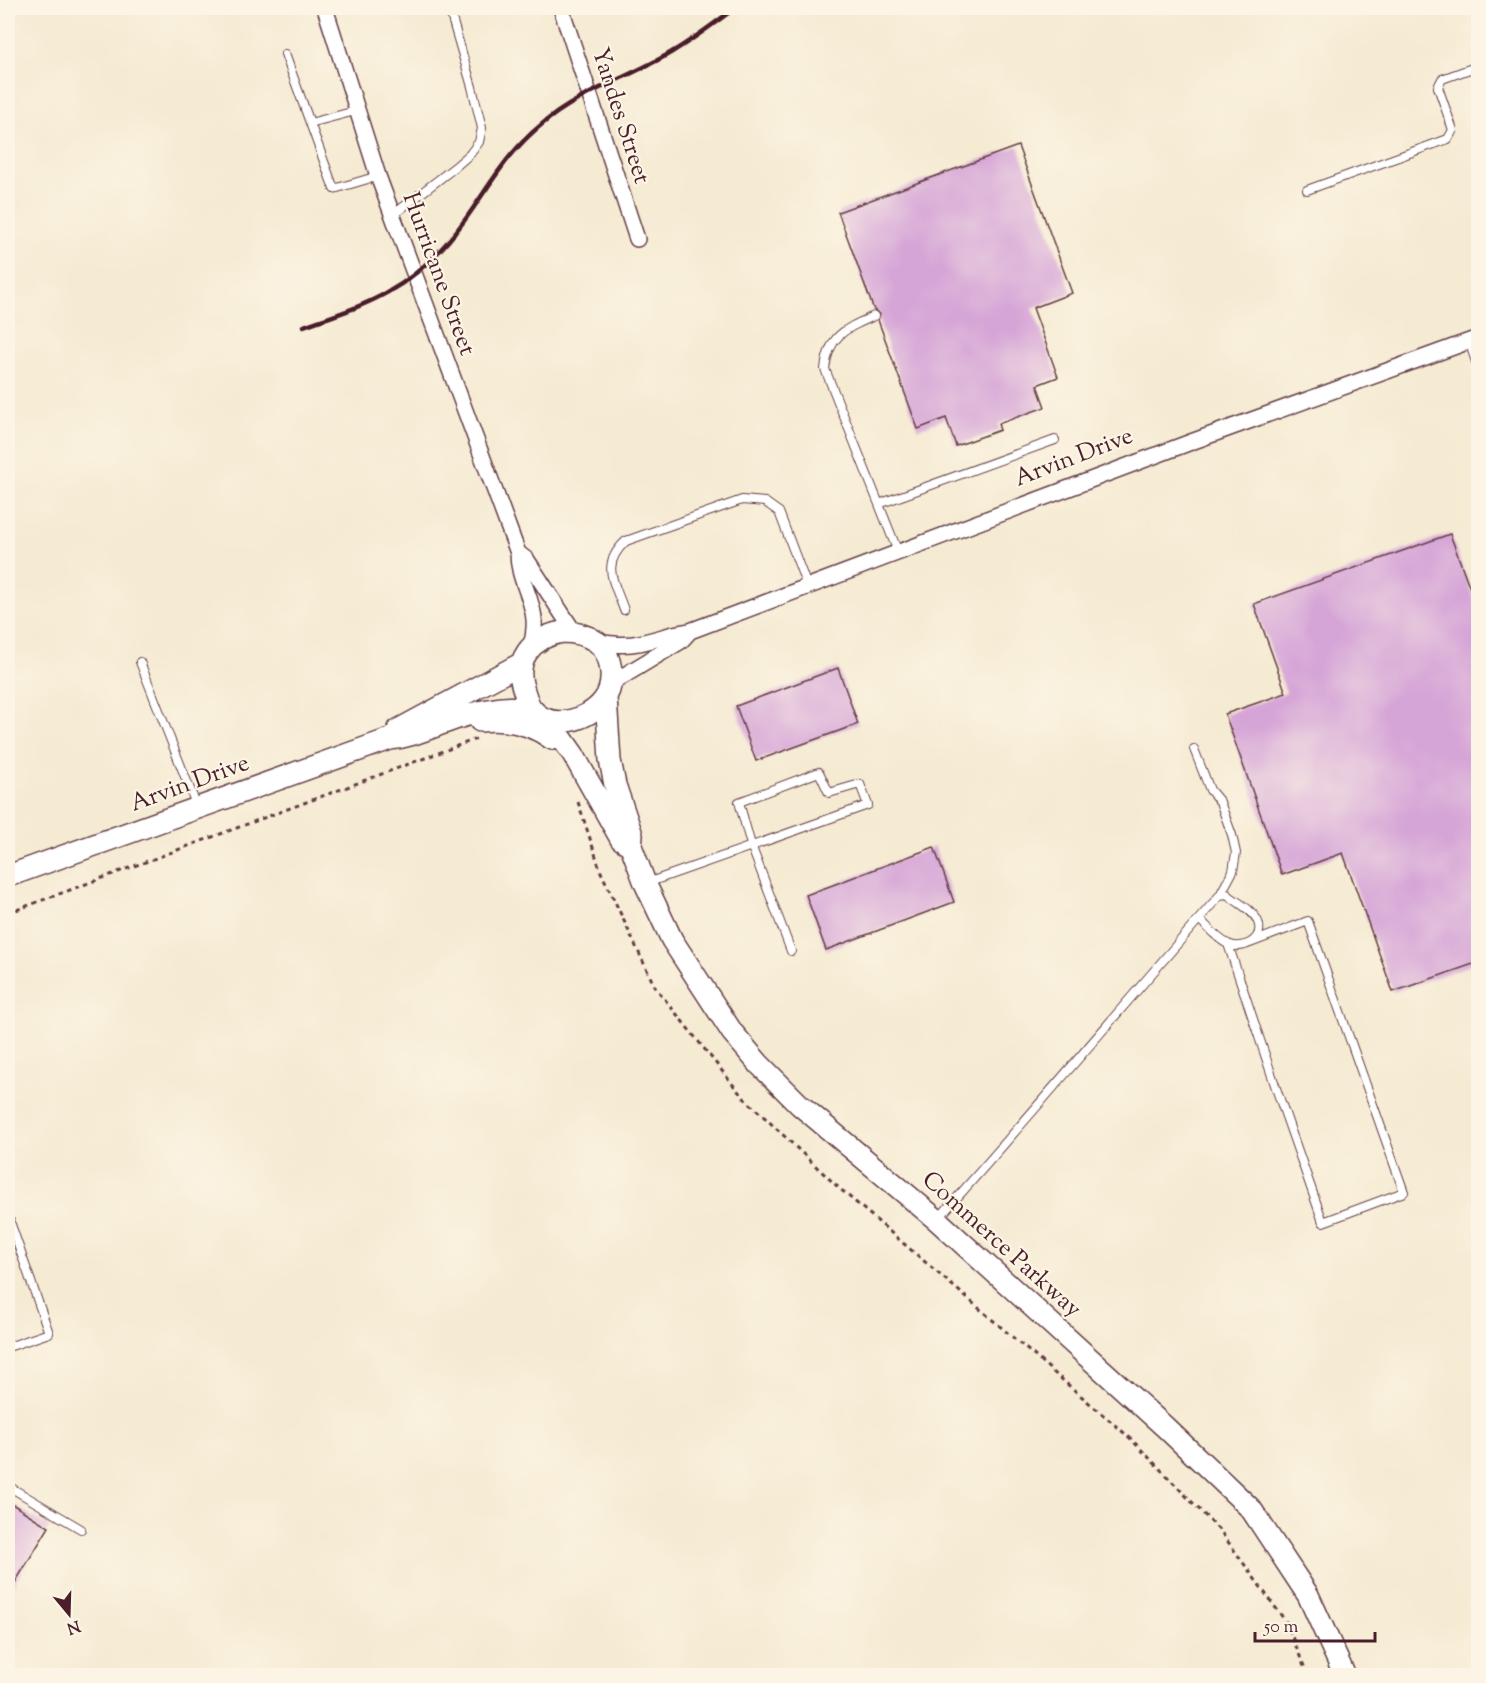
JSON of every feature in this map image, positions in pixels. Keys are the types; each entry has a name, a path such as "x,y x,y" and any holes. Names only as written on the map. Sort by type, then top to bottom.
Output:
{"street":[{"name":"Hurricane Street","path":"325,8 378,176 518,553 518,564 535,619 535,632 526,655"},
{"name":"Yandes Street","path":"561,8 637,239"},
{"name":"Arvin Drive","path":"390,739 401,726 526,655 550,634 574,632 596,642 621,645 637,644 676,632 690,631 1191,441 1474,339"},
{"name":"Hurricane Street","path":"518,553 527,561 574,632"},
{"name":"Arvin Drive","path":"549,720 574,720 594,711 608,691 681,641 690,631"},
{"path":"596,642 604,650 609,661 608,691"},
{"path":"526,655 522,686 531,708 549,720"},
{"name":"Commerce Parkway","path":"608,691 610,760 615,785 632,835 631,846 645,883 672,940 732,1032 800,1106 937,1220 1165,1427 1251,1509 1308,1595 1346,1676"},
{"name":"Arvin Drive","path":"8,876 390,739 406,738 443,723 491,708 510,706 531,708"},
{"path":"443,723 487,720 523,723 540,730 573,754"},
{"name":"Commerce Parkway","path":"549,720 573,754 621,839 631,846"}],"lane":[{"path":"393,215 470,154 478,142 482,128 448,8"},
{"path":"285,54 334,189 378,176"},
{"path":"1307,190 1448,139 1453,130 1438,87 1442,79 1479,66"},
{"path":"310,123 358,110"},
{"path":"874,316 855,324 839,335 827,351 825,369 898,552"},
{"path":"1474,339 1479,368"},
{"path":"879,504 1055,440"},
{"path":"624,610 610,569 614,552 626,541 742,500 765,502 779,512 807,586"},
{"path":"140,662 198,808"},
{"path":"937,1220 1221,895 1233,871 1236,853 1220,802 1210,790 1194,749"},
{"path":"645,883 751,844 868,805 860,784 829,793 819,772 739,802 751,844 791,951"},
{"path":"1221,895 1227,894 1254,915 1259,923 1256,937 1250,943"},
{"path":"1199,920 1228,944 1242,947 1308,921 1404,1192 1323,1222 1276,1091 1228,944"},
{"path":"8,1216 49,1333 8,1347"},
{"path":"8,1486 81,1529"}],"path":[{"path":"8,913 480,738"},
{"path":"576,797 601,872 655,987 742,1096 839,1188 1130,1438 1221,1532 1286,1622 1308,1676"}],"building":[{"path":"1018,146 1072,293 1033,308 1058,377 1037,385 1045,407 998,424 1000,430 956,446 946,418 918,429 878,320 880,314 874,310 838,212"},
{"path":"1450,534 1479,613 1479,962 1393,992 1343,853 1282,875 1225,714 1286,693 1254,604"},
{"path":"838,668 858,724 756,761 736,706"},
{"path":"934,847 954,902 826,950 806,895"},
{"path":"12,1504 49,1527 8,1594 8,1511"}],"railway":[{"path":"304,326 368,302 411,277 451,238 509,157 541,125 571,103 672,52 735,8"}]}
